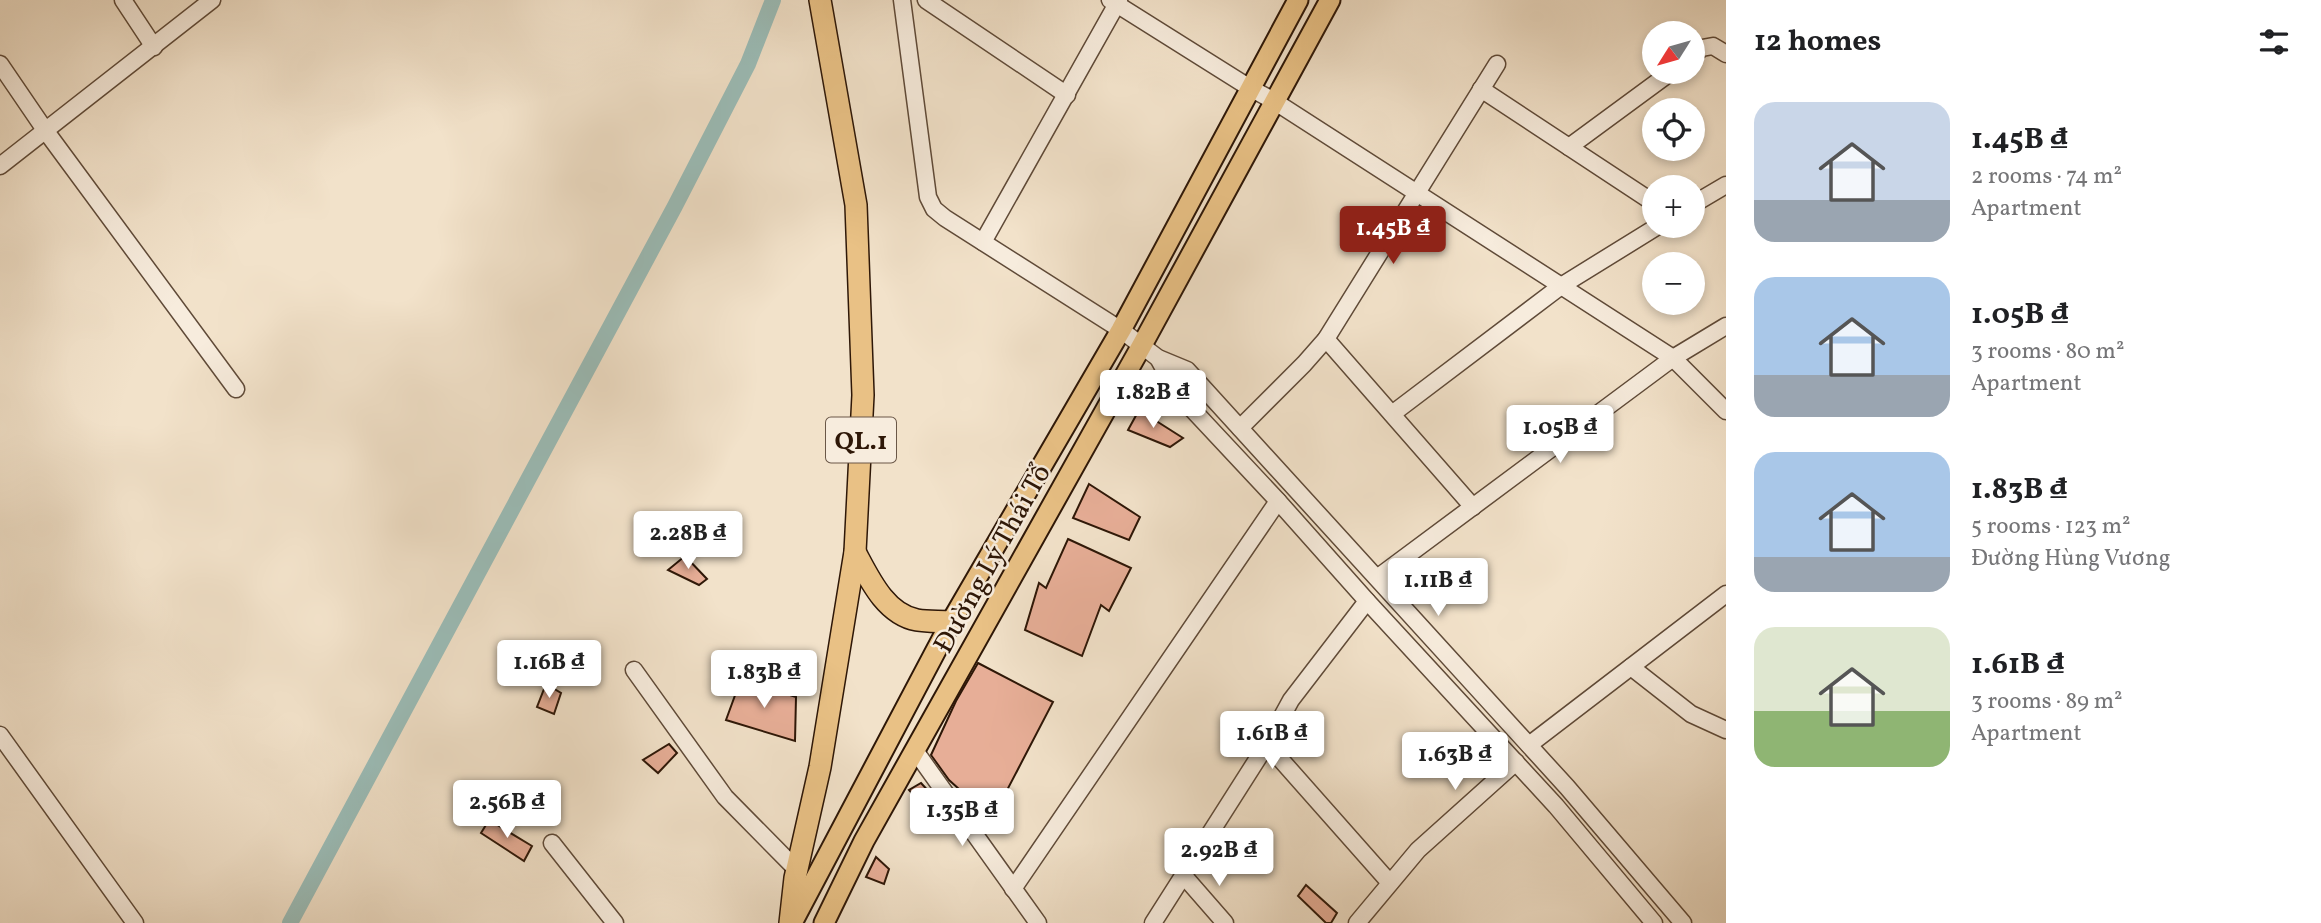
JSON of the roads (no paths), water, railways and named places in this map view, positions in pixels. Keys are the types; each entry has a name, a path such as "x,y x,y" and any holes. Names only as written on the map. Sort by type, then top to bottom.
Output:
{"highway":[{"name":"QL.1","path":"779,923 796,874 820,767 855,552 863,395 856,205 820,0"},
{"path":"855,552 867,576 898,613 916,620 951,622"},
{"name":"QL.1","path":"791,923 796,874"}],"main road":[{"name":"Đường Lý Thái Tổ","path":"791,923 951,622 1121,330 1298,0"},
{"name":"Đường Lý Thái Tổ","path":"824,923 864,841 1142,345 1330,0"},
{"path":"934,654 960,669"}],"street":[{"path":"123,0 154,47"},
{"path":"0,166 212,0"},
{"path":"902,0 928,197 934,209 1121,330 1158,358 1187,370 1529,745 1683,923"},
{"path":"926,0 1067,95"},
{"path":"983,242 1067,95 1115,1 1673,358 1726,411"},
{"path":"1705,47 1713,46 1726,54"},
{"path":"0,64 45,130 236,388"},
{"path":"1240,428 1326,340 1497,64"},
{"path":"1569,147 1655,84"},
{"path":"1481,89 1642,194"},
{"path":"1705,197 1726,185"},
{"path":"1392,414 1561,286 1642,236"},
{"path":"1377,578 1673,358 1726,326"},
{"path":"1326,340 1473,507"},
{"path":"1158,358 1177,393 1516,762 1654,923"},
{"path":"1013,889 1279,501"},
{"path":"1529,745 1726,594"},
{"path":"1153,923 1268,744 1291,700 1367,601"},
{"path":"1437,677 1453,662"},
{"path":"1631,667 1691,714 1726,730"},
{"path":"634,670 724,797 796,874"},
{"path":"0,735 135,923"},
{"path":"1268,744 1390,883"},
{"path":"916,752 1038,923"},
{"path":"1357,923 1418,850 1516,762"},
{"path":"552,843 615,923"},
{"path":"1615,876 1631,862"},
{"path":"1184,876 1225,923"}],"waterway":[{"path":"290,923 675,206 748,64 773,0"}]}
